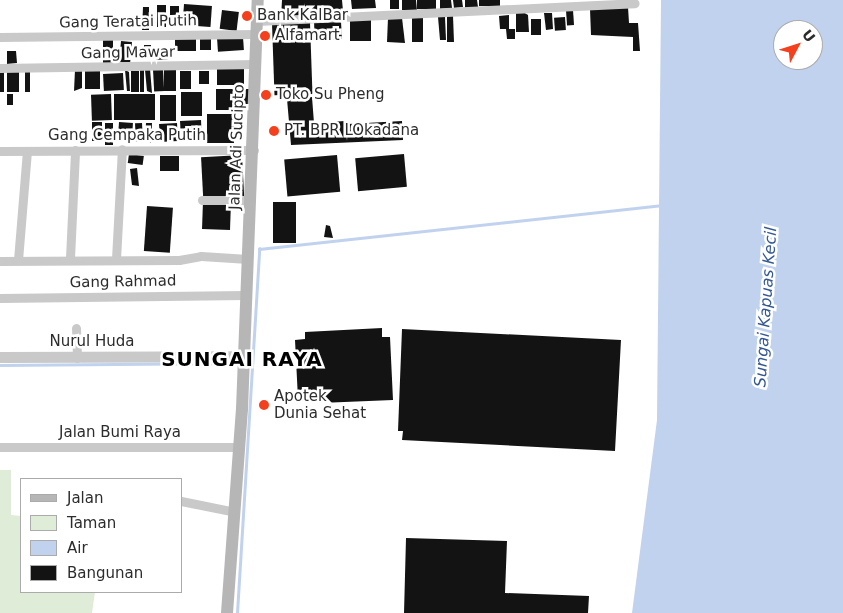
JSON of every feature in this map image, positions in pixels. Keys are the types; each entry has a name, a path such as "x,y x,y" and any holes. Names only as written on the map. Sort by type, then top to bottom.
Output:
{"main road":[{"name":"Jalan Adi Sucipto","path":"227,613 245,356 258,0"}],"street":[{"path":"257,20 635,3"},
{"name":"Gang Teratai Putih","path":"0,37 256,34"},
{"name":"Gang Mawar","path":"0,68 256,64"},
{"path":"116,259 122,149"},
{"name":"Gang Cempaka Putih","path":"0,151 122,149 254,150"},
{"path":"70,258 75,150"},
{"path":"18,260 26,151"},
{"path":"202,200 251,200"},
{"path":"0,261 70,258 248,259"},
{"name":"Gang Rahmad","path":"0,298 246,295"},
{"path":"76,328 77,358"},
{"name":"Nurul Huda","path":"0,357 245,356"},
{"name":"Jalan Bumi Raya","path":"0,447 240,447"},
{"path":"182,501 235,512"}],"green space":[{"path":"0,470 11,470 11,515 20,516 20,593 95,593 92,613 0,613"}],"water":[{"name":"Sungai Kapuas Kecil","path":"661,0 843,0 843,613 632,613 657,420"}],"building":[{"path":"282,0 342,0 343,11 306,12 304,3 305,18 281,18"},
{"path":"351,0 375,0 376,8 352,9"},
{"path":"390,0 399,0 399,9 390,9"},
{"path":"402,0 416,0 417,11 402,10"},
{"path":"417,0 436,0 436,9 417,9"},
{"path":"440,0 451,0 452,8 440,9"},
{"path":"453,0 462,0 463,7 454,8"},
{"path":"465,0 477,0 478,7 465,8"},
{"path":"479,0 500,0 500,6 479,6"},
{"path":"184,4 212,6 210,27 183,25"},
{"path":"157,5 166,5 166,27 157,27"},
{"path":"170,6 179,6 179,26 170,26"},
{"path":"143,7 149,7 149,30 142,30"},
{"path":"628,7 629,23 638,23 640,51 633,51 633,37 591,35 590,9"},
{"path":"222,10 239,12 237,31 220,29"},
{"path":"566,10 573,10 574,25 567,25"},
{"path":"523,12 528,15 529,32 516,32 516,13"},
{"path":"544,13 552,13 553,29 546,30"},
{"path":"509,15 509,29 515,29 515,39 507,39 506,29 500,29 499,16"},
{"path":"447,16 453,16 454,42 447,42"},
{"path":"412,17 423,17 423,42 412,42"},
{"path":"438,17 445,17 446,40 440,40"},
{"path":"565,17 566,30 555,31 554,18"},
{"path":"388,18 402,18 405,43 387,42"},
{"path":"350,19 371,19 371,41 350,41"},
{"path":"531,19 541,19 541,35 531,35"},
{"path":"341,21 342,39 315,40 314,22"},
{"path":"310,23 312,94 275,95 272,24"},
{"path":"175,37 196,37 196,51 175,51"},
{"path":"243,37 244,50 218,52 217,39"},
{"path":"200,38 211,38 211,50 200,50"},
{"path":"103,40 113,40 113,64 103,64"},
{"path":"121,41 132,42 130,63 119,62"},
{"path":"144,45 151,45 151,57 145,57"},
{"path":"168,48 169,59 156,60 155,49"},
{"path":"7,51 16,51 17,63 7,64"},
{"path":"150,69 152,93 147,91 145,70"},
{"path":"163,69 164,91 154,91 153,70"},
{"path":"163,69 164,91 154,91 153,70"},
{"path":"217,69 244,69 244,85 217,85"},
{"path":"75,70 82,70 82,88 74,91"},
{"path":"125,70 129,72 130,91 127,91"},
{"path":"140,70 144,70 144,92 140,92"},
{"path":"0,71 4,71 4,92 0,92"},
{"path":"7,71 19,71 19,92 7,92"},
{"path":"25,71 30,71 30,92 25,92"},
{"path":"85,71 100,71 100,89 85,89"},
{"path":"131,71 139,71 139,92 131,92"},
{"path":"180,71 191,71 191,89 180,89"},
{"path":"199,71 209,71 209,84 199,84"},
{"path":"123,73 124,90 104,91 103,74"},
{"path":"216,89 249,89 249,110 216,110"},
{"path":"181,92 202,92 202,116 181,116"},
{"path":"7,94 13,94 13,105 7,105"},
{"path":"111,94 112,120 92,121 91,95"},
{"path":"114,94 155,94 155,120 114,120"},
{"path":"160,95 176,95 176,121 160,121"},
{"path":"312,97 314,123 345,121 347,141 348,124 402,121 403,140 291,145 287,99"},
{"path":"207,114 234,114 234,143 207,143"},
{"path":"201,120 202,140 181,141 180,121"},
{"path":"92,122 102,122 102,141 92,141"},
{"path":"119,122 133,123 132,142 118,141"},
{"path":"105,123 113,123 113,145 105,145"},
{"path":"135,123 142,123 143,141 136,141"},
{"path":"146,123 152,123 151,143 145,139"},
{"path":"177,123 178,141 160,142 159,124"},
{"path":"129,154 144,156 143,165 128,163"},
{"path":"404,154 407,187 358,191 355,158"},
{"path":"242,155 244,196 203,198 201,157"},
{"path":"337,155 340,192 287,196 284,160"},
{"path":"160,156 179,156 179,171 160,171"},
{"path":"137,168 139,186 132,185 130,169"},
{"path":"203,201 231,202 230,230 202,229"},
{"path":"273,202 296,202 296,243 273,243"},
{"path":"147,206 173,208 170,253 144,251"},
{"path":"326,225 330,226 333,238 324,237"},
{"path":"382,328 382,337 390,337 393,400 320,403 320,399 298,399 295,340 305,339 305,332"},
{"path":"402,329 621,340 615,451 402,440 403,431 398,431"},
{"path":"406,538 507,541 505,593 589,596 588,613 404,613"}],"waterway":[{"path":"237,613 259,249 663,205"},
{"path":"0,365 232,363"}],"place":[{"name":"Bank KalBar","path":"247,16"},
{"name":"Alfamart","path":"265,36"},
{"name":"Toko Su Pheng","path":"266,95"},
{"name":"PT. BPR LOkadana","path":"274,131"},
{"name":"Apotek Dunia Sehat","path":"264,405"}],"district":[{"name":"SUNGAI RAYA","path":"242,359"}]}
